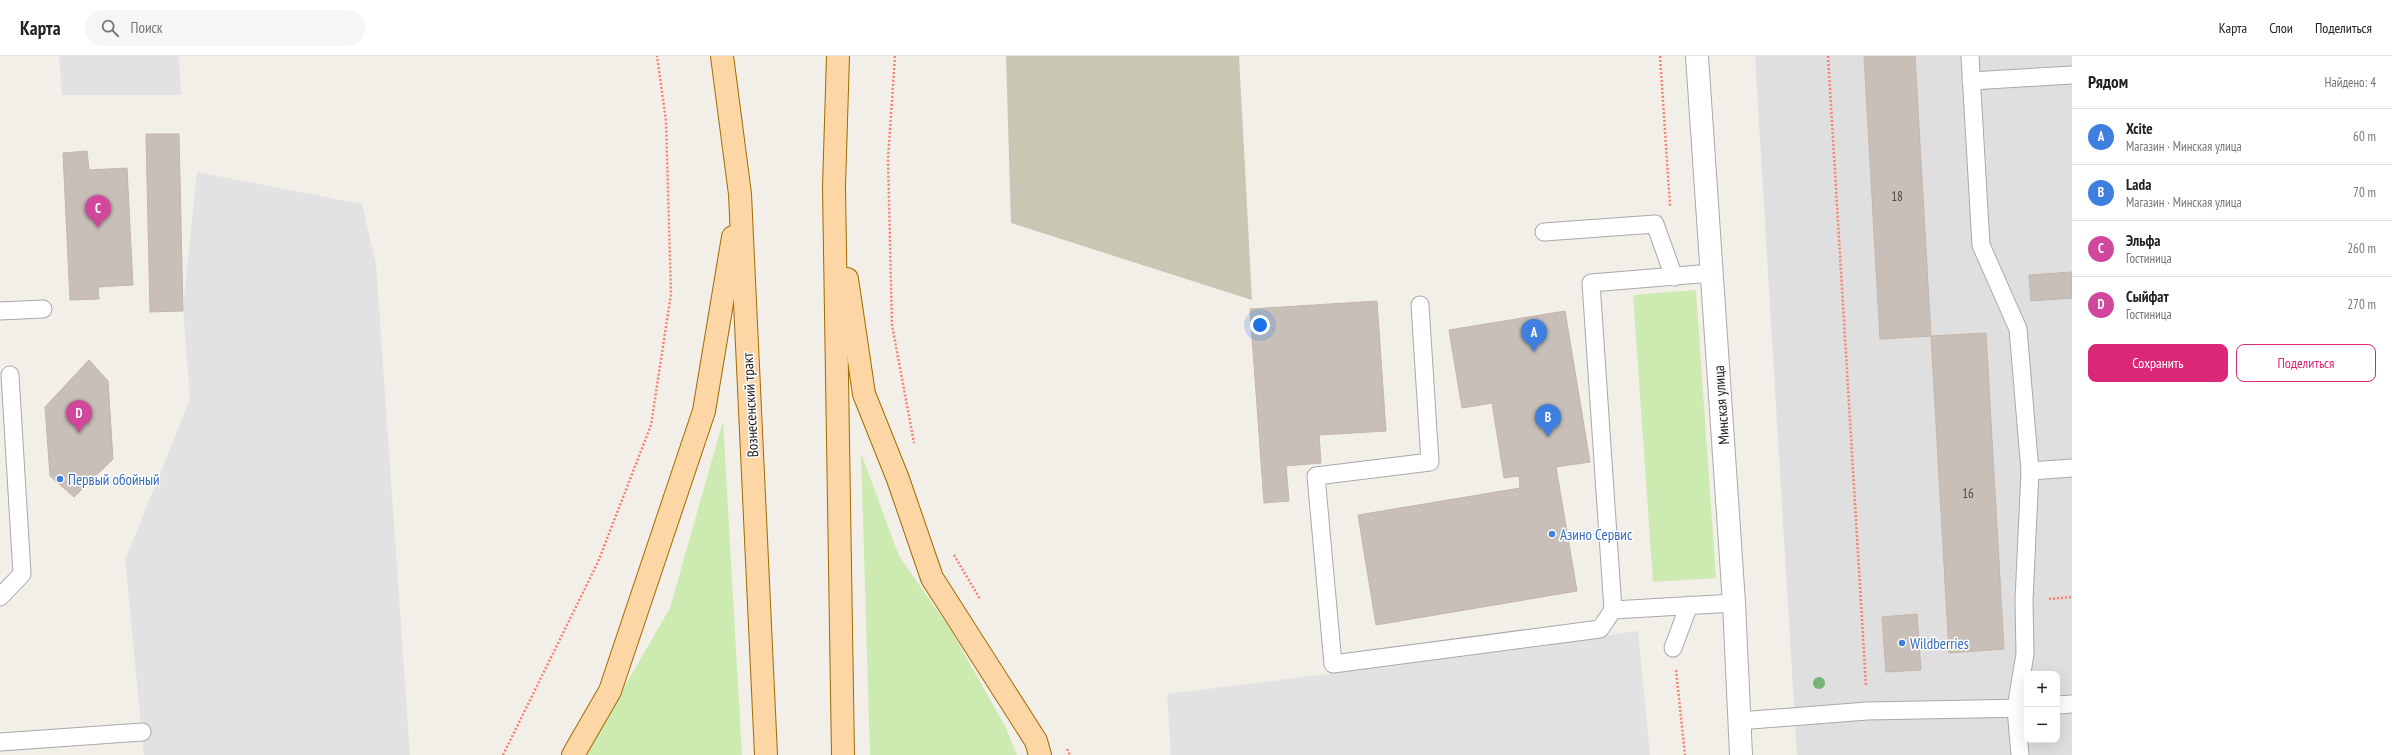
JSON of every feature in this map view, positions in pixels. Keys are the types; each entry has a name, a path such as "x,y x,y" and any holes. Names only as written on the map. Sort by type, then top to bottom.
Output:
{"main road":[{"name":"Вознесенский тракт","path":"722,56 740,194 766,755"},
{"path":"838,56 834,187 843,755"},
{"path":"834,187 864,394 898,479 932,578 1036,741 1040,755"},
{"path":"573,755 610,691 704,411 740,194"}],"street":[{"name":"Минская улица","path":"1697,56 1734,603 1741,755"}],"lane":[{"path":"1970,56 1981,245 2018,329 2030,471 2024,600 2025,654 2021,708 2020,755"},
{"path":"1971,81 2072,75"},
{"path":"1544,232 1655,224 1674,277"},
{"path":"1420,305 1430,462 1316,476 1332,664 1600,629 1613,610 1591,283 1712,273"},
{"path":"0,311 43,309"},
{"path":"0,597 22,574 10,375"},
{"path":"2030,471 2072,468"},
{"path":"1613,610 1734,603"},
{"path":"1673,648 1689,606"},
{"path":"2060,705 2072,704"},
{"path":"1739,721 1867,711 2021,708"},
{"path":"0,742 142,732"}],"path":[{"path":"504,755 598,562 651,425 671,294 666,121 657,56"},
{"path":"895,56 888,159 892,325 915,445"},
{"path":"1660,56 1670,214"},
{"path":"1828,56 1867,711"},
{"path":"952,550 983,605"},
{"path":"1673,648 1685,755"},
{"path":"1066,748 1070,755"}],"shaded area":[{"path":"59,56 179,56 181,95 62,95"},
{"path":"1006,56 1239,56 1252,300 1011,223"},
{"path":"1755,56 2072,56 2072,755 1797,755"},
{"path":"197,172 362,204 376,264 410,755 144,755 125,560 190,399 183,308"},
{"path":"1638,631 1650,755 1171,755 1167,694 1335,673"}],"green space":[{"path":"1696,290 1716,578 1653,582 1633,295"},
{"path":"723,421 742,755 585,755 670,608"},
{"path":"861,453 899,556 952,632 1005,726 1017,755 870,755"}],"building":[{"path":"1864,56 1915,56 1931,336 1880,339"},
{"path":"146,134 179,134 183,311 150,312"},
{"path":"87,151 89,170 127,168 133,285 98,287 99,299 70,300 63,153"},
{"path":"2072,272 2072,298 2031,301 2029,275"},
{"path":"1377,301 1386,431 1319,435 1321,463 1286,466 1289,501 1264,503 1250,309"},
{"path":"1565,311 1590,462 1556,467 1577,591 1376,625 1358,515 1520,488 1519,476 1504,478 1492,403 1462,408 1449,330"},
{"path":"1986,333 2004,649 1949,653 1931,336"},
{"path":"89,360 108,381 113,459 74,497 50,476 45,407"},
{"path":"1917,614 1921,670 1886,672 1882,617"}],"place":[{"name":"Эльфа","path":"98,228"},
{"name":"Xcite","path":"1534,352"},
{"name":"Сыйфат","path":"79,433"},
{"name":"Lada","path":"1548,437"},
{"name":"Первый обойный","path":"60,479"},
{"name":"Азино Сервис","path":"1552,534"},
{"name":"Wildberries","path":"1902,643"}]}
